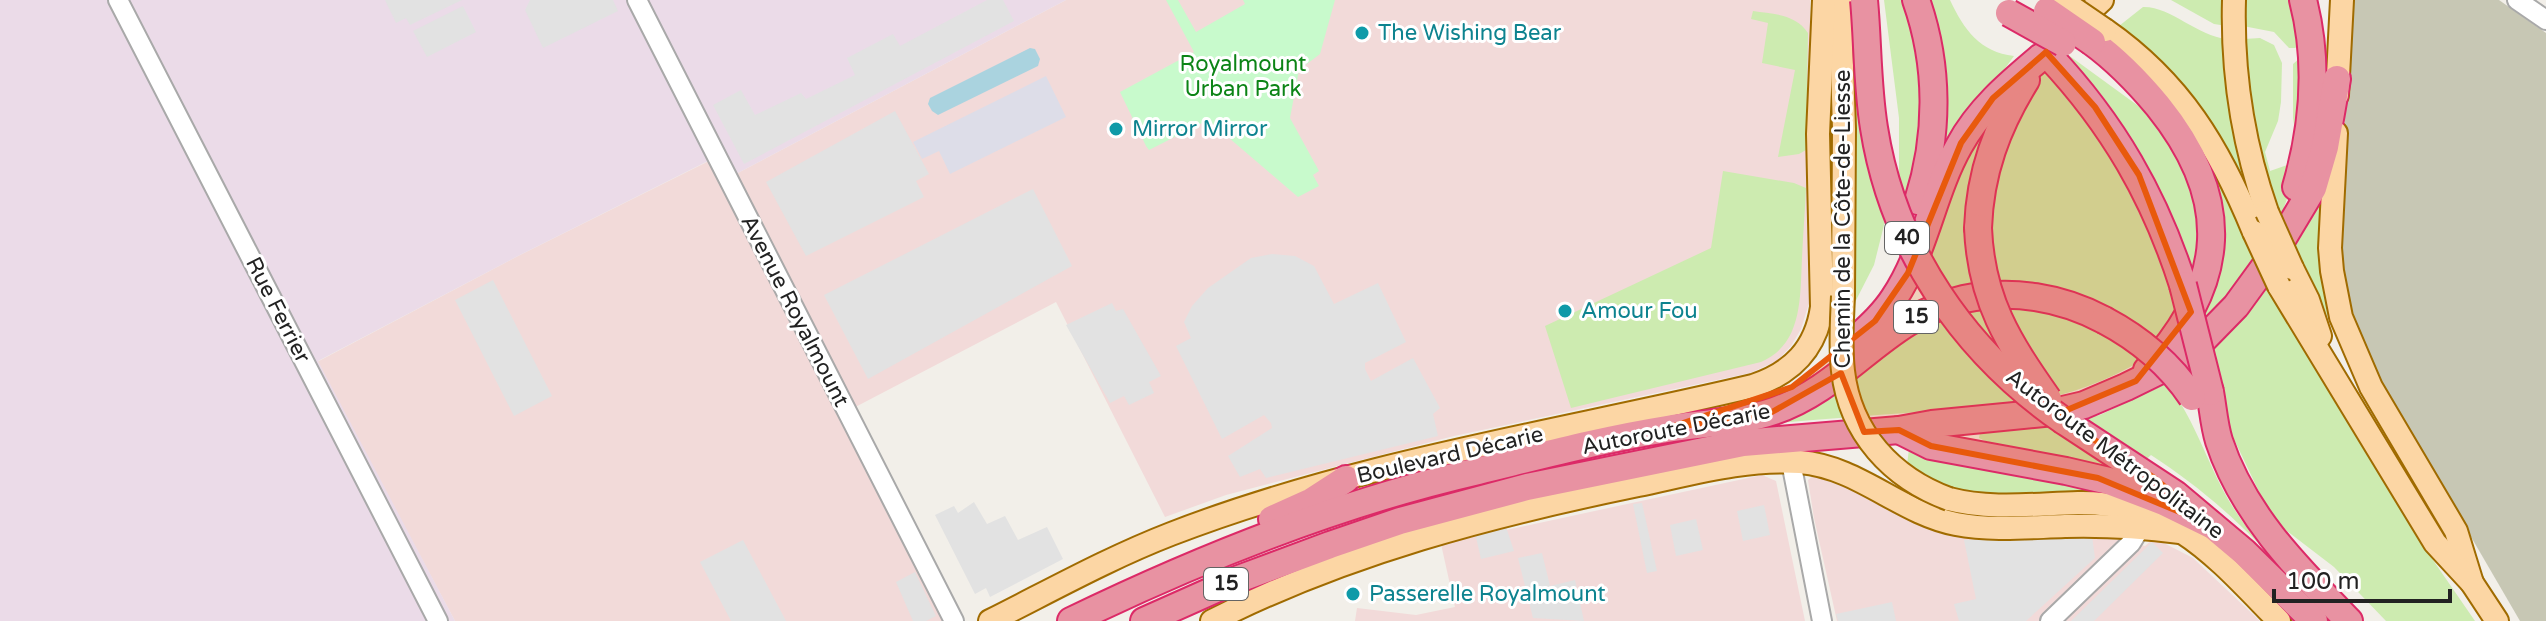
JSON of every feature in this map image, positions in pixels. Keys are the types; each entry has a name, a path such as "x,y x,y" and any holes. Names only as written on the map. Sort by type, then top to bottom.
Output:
{"highway":[{"name":"Autoroute Métropolitaine","path":"1864,0 1876,139 1888,190 1911,247 1942,301 1978,347 2013,382 2064,421 2153,477 2253,561 2314,621"},
{"path":"1864,332 1899,257 1924,182 1930,153 1934,109 1932,71 1916,0"},
{"path":"2281,271 2311,113 2312,64 2303,0"},
{"path":"2029,5 2063,43 2097,46"},
{"path":"2029,5 2097,46 2130,72 2184,141 2201,176 2210,217 2206,273 2189,316 2174,340 2136,381"},
{"name":"Autoroute Métropolitaine","path":"2029,5 2124,150 2173,251 2189,305 2219,440 2251,507 2274,541 2349,621"},
{"path":"2041,57 2009,108 1992,145 1981,188 1978,228 1982,270 1995,313 2015,352 2064,421"},
{"path":"1665,429 1792,387 1832,361 1864,332 1888,306 1904,281 1945,173 1961,143 1993,98 2041,57"},
{"path":"2281,271 2313,188 2325,147 2337,79"},
{"name":"Autoroute Décarie","path":"1144,621 1310,551 1400,521 1504,493 1743,443 1796,436 1899,430 2054,412 2094,401 2177,362 2203,341 2236,306 2281,271"},
{"name":"Autoroute Décarie","path":"1071,621 1224,554 1335,513 1424,485 1665,429 1750,417 1796,402 1832,380 1898,327 1933,309 1986,296 2028,296 2068,304 2104,320 2139,342 2168,366 2219,440"},
{"name":"15","path":"1899,430 1931,446 2084,475 2134,490 2211,525"},
{"path":"1224,554 1244,533 1312,501 1346,479"}],"main road":[{"name":"Boulevard Décarie","path":"990,621 1167,535 1257,504 1514,438 1753,386 1778,376 1799,360 1815,336 1822,307 1818,134 1824,0"},
{"name":"Chemin de la Côte-de-Liesse","path":"1840,0 1844,129 1843,369 1847,393 1871,444 1890,465 1919,486 1949,499 1990,506 2118,505 2157,516 2213,556 2279,621"},
{"path":"2041,57 2102,0"},
{"path":"2342,0 2330,248 2341,317 2371,387 2456,531 2472,583"},
{"path":"2234,2 2235,64 2248,147 2281,271"},
{"path":"2097,46 2149,64 2200,124 2229,174 2254,232 2281,271 2331,367 2435,543 2472,583 2497,621"},
{"path":"1212,621 1290,584 1455,527 1539,506 1758,463 1817,464 1848,474 1913,509 1959,525 1990,528 2141,527 2180,532"}],"street":[{"name":"Rue Ferrier","path":"118,0 438,621"},
{"name":"Avenue Royalmount","path":"637,0 954,621"},
{"path":"2517,0 2546,20"},
{"path":"1791,462 1822,621"},
{"path":"2050,621 2131,543 2141,527"}],"highlighted area":[{"path":"2046,52 2095,107 2139,175 2191,312 2136,381 2055,415 2153,477 2211,525 2098,478 1931,446 1899,430 1864,432 1841,373 1772,412 1665,429 1792,387 1875,321 1908,273 1961,143 1993,98"}],"shaded area":[{"path":"0,0 1066,0 732,176 720,155 318,361 455,621 0,621"},
{"path":"385,0 462,0 410,25 406,18 396,23"},
{"path":"530,0 613,0 618,11 543,48 525,10"},
{"path":"987,0 1003,0 1014,21 744,164 713,105 741,90 755,115 801,93 806,99 855,75 847,58 893,34 900,46"},
{"path":"1066,0 1810,0 1810,300 1801,329 1777,361 1750,373 1454,436 1226,495 1165,517 1056,302 842,414 944,621 455,621 317,362 516,257 721,155 732,176"},
{"path":"2352,0 2499,0 2546,33 2546,621 2520,621 2367,358 2346,299 2338,232"},
{"path":"463,6 476,32 427,57 413,31"},
{"path":"1046,76 1066,117 950,174 939,151 922,159 913,142"},
{"path":"895,111 929,174 916,181 924,197 806,256 766,182"},
{"path":"1033,189 1072,266 868,379 824,295"},
{"path":"1272,254 1295,256 1314,266 1334,304 1378,283 1406,342 1365,363 1365,369 1371,381 1413,358 1440,408 1433,414 1438,436 1266,478 1260,469 1240,477 1228,456 1272,428 1271,423 1264,415 1222,439 1176,346 1191,338 1184,322 1192,306 1208,288 1251,258"},
{"path":"493,280 552,396 514,416 455,300"},
{"path":"1112,303 1116,311 1123,309 1161,376 1149,382 1154,393 1129,405 1124,396 1110,403 1066,325"},
{"path":"1762,475 1776,481 1805,621 1355,621 1357,608 1416,615 1455,607 1441,544"},
{"path":"1813,476 1860,492 1900,516 1942,534 1987,537 2109,536 2145,546 2153,539 2158,540 2193,558 2260,621 1837,621 1814,518 1808,480"},
{"path":"974,502 987,524 1005,516 1018,540 1047,527 1063,559 990,597 986,588 975,594 935,515 954,506 958,513"},
{"path":"1642,503 1657,571 1647,573 1633,504"},
{"path":"1764,505 1770,535 1743,541 1737,511"},
{"path":"1696,519 1703,550 1676,556 1670,525"},
{"path":"1505,524 1514,551 1481,559 1475,533"},
{"path":"2092,536 2095,558 2026,621 1959,621 1954,604 1976,599 1964,540"},
{"path":"743,540 786,621 731,621 700,562"},
{"path":"2152,542 2163,553 2094,621 2071,621"},
{"path":"1542,553 1550,586 1575,580 1584,621 1533,618 1518,558"},
{"path":"915,572 936,616 926,621 913,621 896,582"},
{"path":"1892,602 1896,621 1838,621 1836,614"}],"green space":[{"name":"Royalmount Urban Park","path":"1166,0 1178,0 1196,32 1245,4 1243,0 1335,0 1320,54 1299,70 1290,118 1319,171 1313,175 1319,186 1298,197 1208,120 1149,150 1120,92 1194,52"},
{"path":"1884,0 1908,0 1926,96 1909,214 1899,188 1899,118"},
{"path":"1925,0 1950,0 1974,38 1992,50 2014,56 1963,126 1937,155"},
{"path":"2171,0 2228,0 2227,26 2214,24"},
{"path":"2243,0 2298,0 2303,44 2289,48 2274,32 2243,26"},
{"path":"2143,7 2163,11 2205,33 2227,39 2261,220 2233,163 2203,114 2166,69 2119,26"},
{"path":"1753,11 1791,18 1808,33 1806,150 1799,154 1778,157 1795,70 1762,63 1768,23 1751,19"},
{"path":"2260,38 2274,45 2282,63 2278,121 2265,152 2270,171 2290,164 2299,155 2293,118 2293,64 2300,58 2307,57 2309,60 2309,103 2303,142 2279,221 2260,153 2248,85 2244,39"},
{"path":"2067,54 2148,113 2184,159 2201,225 2194,279 2173,218 2143,157 2104,98"},
{"path":"1855,62 1863,142 1885,221 1874,265 1852,308 1851,114"},
{"path":"2046,69 2106,141 2163,256 2179,319 2157,339 2126,318 1996,285 1987,224 1991,182 2004,142"},
{"path":"1994,113 1974,287 1950,293 1925,252 1963,161"},
{"path":"2213,168 2256,261 2213,331 2210,314 2203,317 2202,312 2210,170"},
{"path":"1723,171 1794,183 1806,188 1799,303 1792,331 1785,344 1761,362 1571,408 1545,326 1711,248"},
{"path":"2322,192 2327,240 2389,434 2291,247"},
{"path":"2266,282 2435,563 2475,621 2386,621 2334,567 2279,525 2263,500 2232,435 2209,347"},
{"path":"2009,302 2073,315 2144,359 2089,386 2008,405 1778,423 1938,314"},
{"path":"2167,383 2191,422 2227,497 2258,543 2207,496 2151,455 2127,477 1995,446 1979,438 1980,433 1985,431 2044,427 2100,415"},
{"path":"1909,449 2124,495 2099,492 1966,494 1932,481 1907,465"}],"water":[{"path":"1030,48 1035,49 1040,59 1038,66 938,115 932,111 928,104 930,98"}],"place":[{"name":"The Wishing Bear","path":"1362,33"},
{"name":"Mirror Mirror","path":"1116,129"},
{"name":"Amour Fou","path":"1565,311"},
{"name":"Passerelle Royalmount","path":"1353,594"}]}
